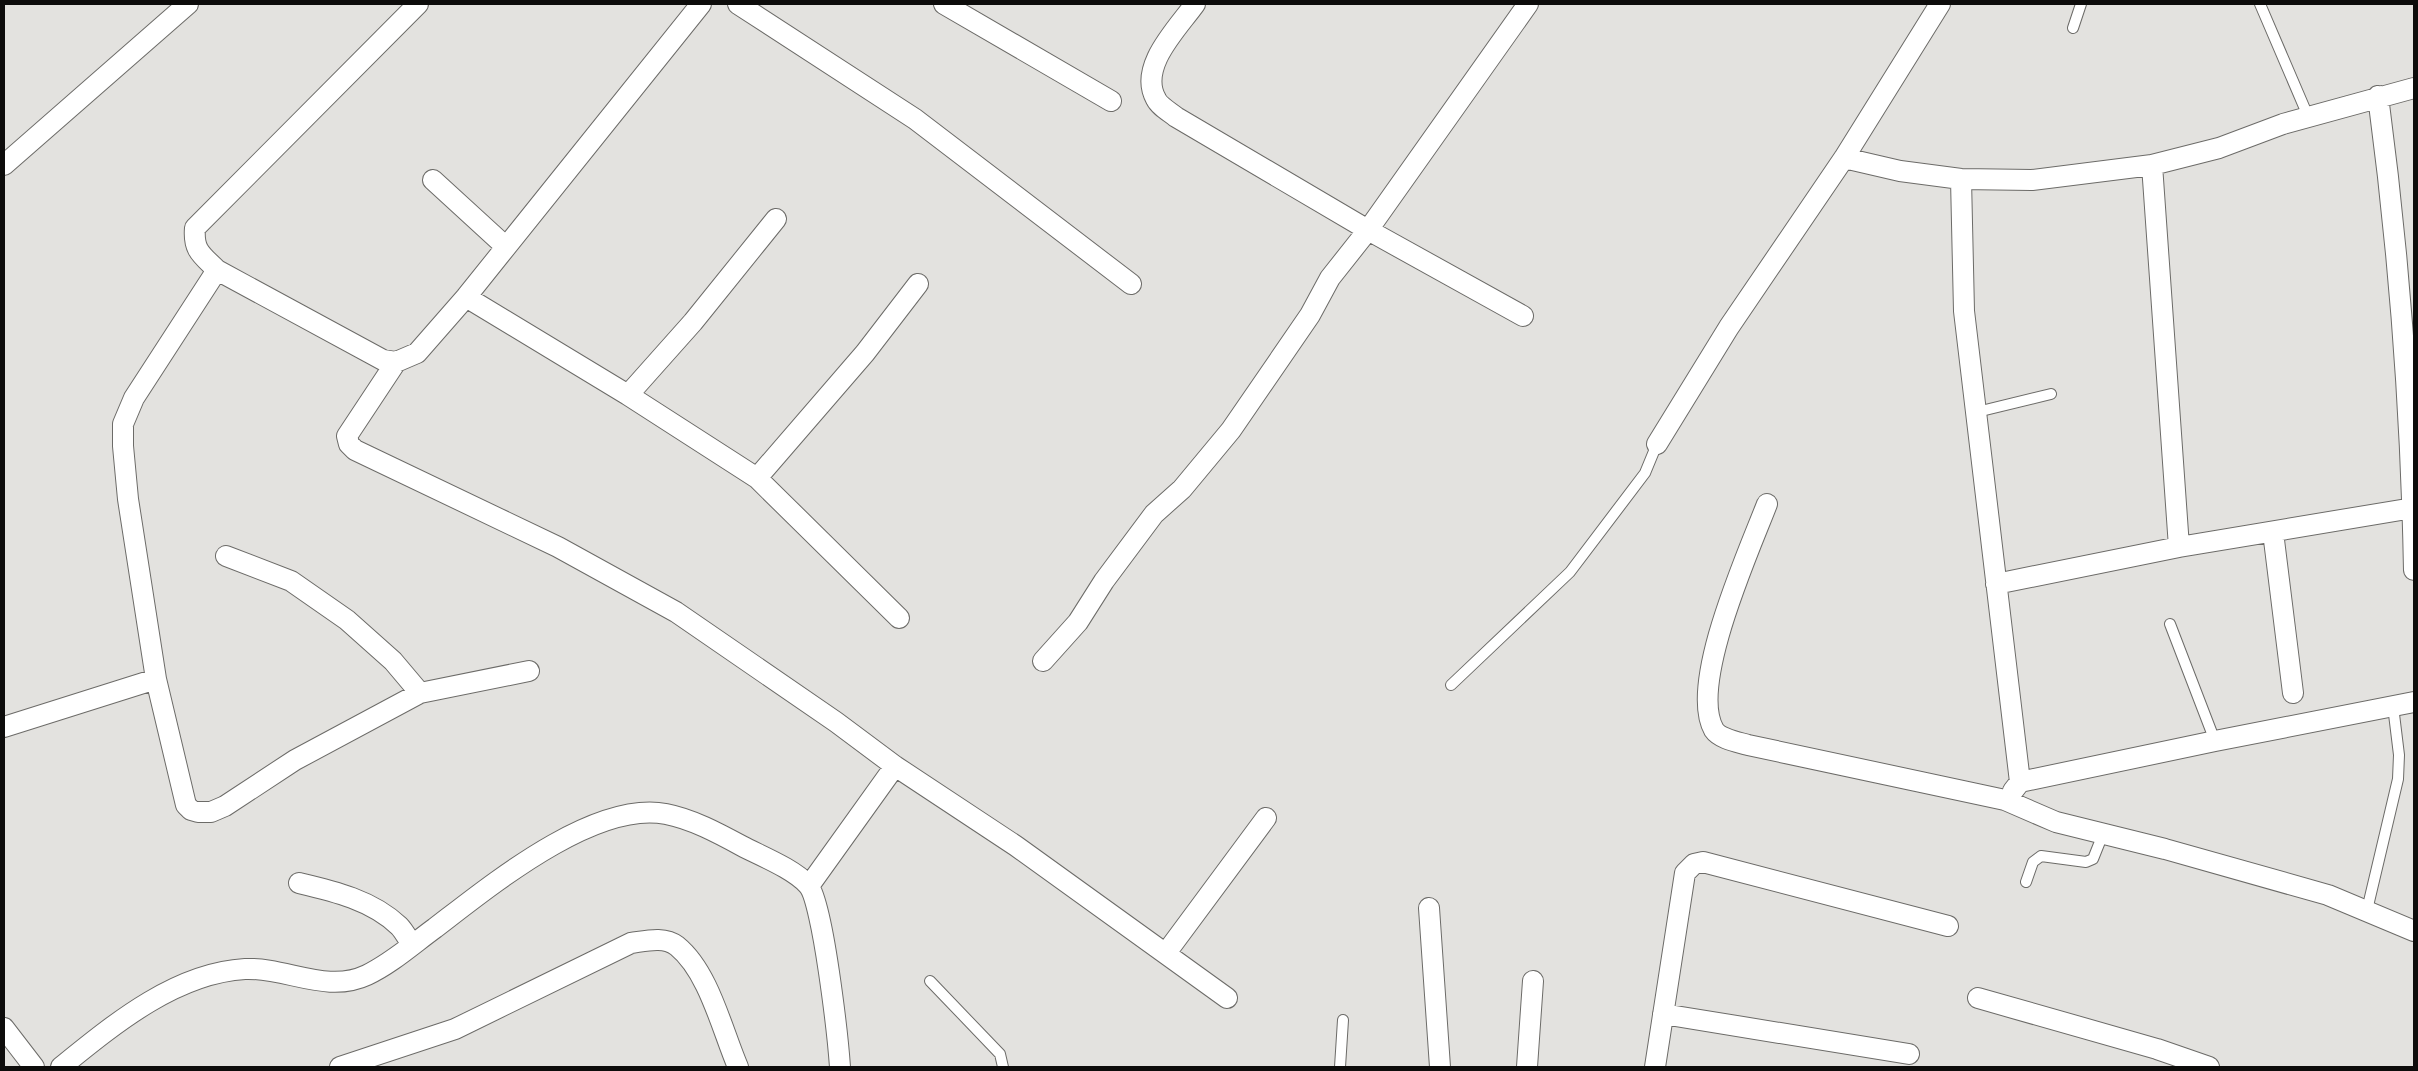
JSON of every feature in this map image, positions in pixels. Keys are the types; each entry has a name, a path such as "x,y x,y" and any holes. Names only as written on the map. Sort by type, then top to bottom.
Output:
{"street":[{"path":"4,165 97,81 188,4"},
{"path":"418,4 194,228 195,249 217,270 383,360 396,362 417,353 466,297 701,4"},
{"path":"738,4 915,118 1131,284"},
{"path":"944,4 1111,101"},
{"path":"1195,4 1156,60 1150,84 1156,101 1176,117 1368,230 1523,316"},
{"path":"1043,661 1078,622 1104,581 1154,514 1182,490 1231,430 1310,315 1330,278 1368,230 1528,4"},
{"path":"1656,444 1729,327 1844,158 1940,4"},
{"path":"1844,158 1900,171 1961,179 2032,180 2152,165 2219,148 2308,116 2414,88"},
{"path":"2378,96 2409,352 2414,570"},
{"path":"2152,165 2179,547"},
{"path":"1961,179 1964,311 2020,782"},
{"path":"433,180 505,246"},
{"path":"628,395 693,322 776,219"},
{"path":"217,270 134,398 123,424 128,499 156,679 186,805 190,810 198,812 211,812 225,806 295,760 420,693 529,671"},
{"path":"757,478 865,353 918,284"},
{"path":"466,297 628,395 757,478 899,618"},
{"path":"396,362 347,436 349,444 355,450 558,547 676,612 836,722 895,766 1016,846 1227,998"},
{"path":"1767,504 1721,626 1707,691 1711,721 1715,731 1722,736 1748,745 2005,800 2056,822 2328,895 2414,931"},
{"path":"1996,584 2179,547 2413,508"},
{"path":"2273,532 2293,693"},
{"path":"226,556 291,581 347,620 393,661 420,693"},
{"path":"4,727 156,679"},
{"path":"2005,800 2020,782 2414,702"},
{"path":"810,886 895,766"},
{"path":"61,1067 139,1010 177,988 214,974 247,969 286,974 314,981 341,982 365,976 412,945 506,875 591,824 619,815 643,812 666,814 710,829 794,874 810,886 819,910 840,1067"},
{"path":"1166,953 1266,818"},
{"path":"1655,1067 1685,873 1694,864 1703,862 1948,926"},
{"path":"299,883 338,892 371,907 399,926 412,945"},
{"path":"1430,908 1440,1067"},
{"path":"340,1067 455,1029 632,943 654,939 676,946 707,986 738,1067"},
{"path":"1527,1067 1533,981"},
{"path":"1978,998 2157,1049 2209,1067"},
{"path":"1663,1014 1909,1054"},
{"path":"4,1028 34,1067"}],"lane":[{"path":"2073,28 2081,4"},
{"path":"2260,4 2308,116"},
{"path":"1977,412 2051,394"},
{"path":"1451,685 1570,572 1645,473 1656,444"},
{"path":"2170,624 2215,741"},
{"path":"2367,910 2398,779 2399,755 2393,706"},
{"path":"2026,882 2033,862 2041,856 2046,855 2086,862 2093,859 2103,834"},
{"path":"930,981 1000,1054 1003,1067"},
{"path":"1340,1067 1343,1020"}]}
